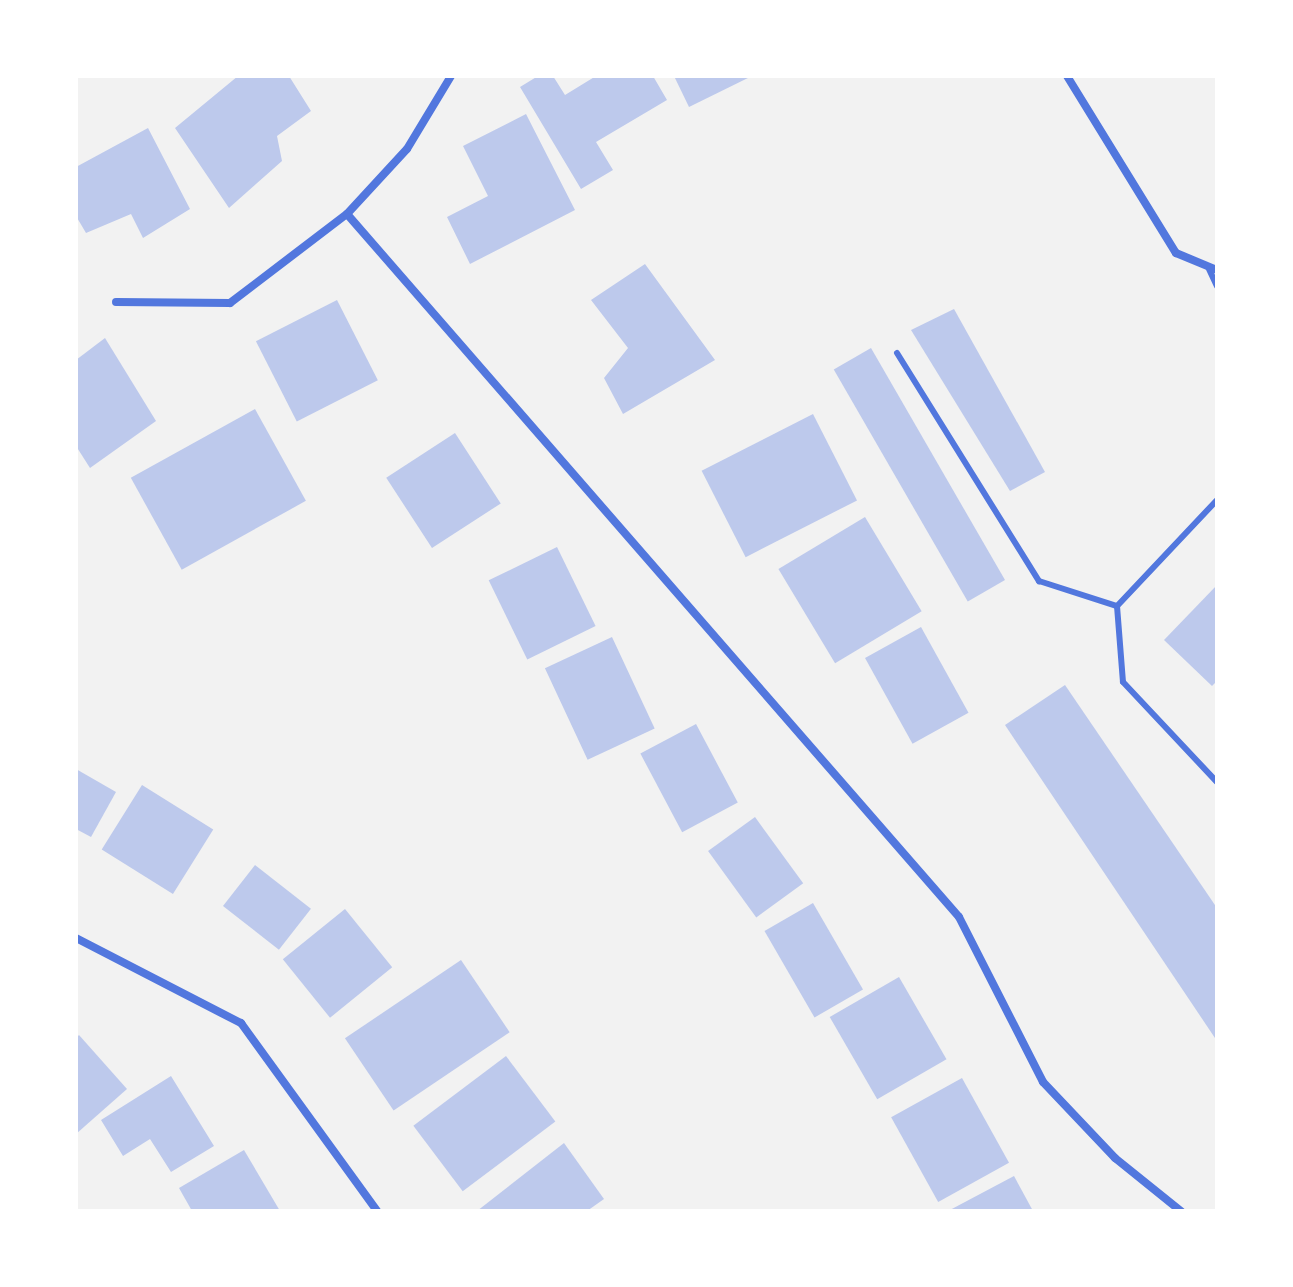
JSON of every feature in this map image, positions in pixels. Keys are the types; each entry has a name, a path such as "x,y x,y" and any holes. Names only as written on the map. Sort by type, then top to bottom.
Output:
{"street":[{"path":"116,302 230,303 347,214 407,149 451,76"},
{"path":"1067,76 1176,253 1212,268"},
{"path":"347,214 959,917 1043,1082 1115,1158 1181,1211"},
{"path":"76,938 241,1023 377,1211"}],"lane":[{"path":"1212,268 1217,286"},
{"path":"897,353 1039,581 1117,606"},
{"path":"1217,500 1117,606 1123,682 1217,782"}],"building":[{"path":"238,76 289,76 311,111 277,136 282,161 229,208 175,128"},
{"path":"538,76 553,76 565,95 596,76 653,76 667,100 596,142 613,170 581,189 520,87"},
{"path":"674,76 752,76 689,107"},
{"path":"526,114 575,210 470,264 447,217 488,196 463,146"},
{"path":"148,128 190,209 143,238 131,214 86,233 76,216 76,167"},
{"path":"645,264 715,360 623,414 604,378 628,348 591,300"},
{"path":"337,300 378,380 297,422 256,341"},
{"path":"954,309 1045,472 1010,491 911,330"},
{"path":"105,338 156,421 90,468 76,446 76,360"},
{"path":"871,348 1005,580 968,602 834,370"},
{"path":"255,409 306,501 182,570 131,478"},
{"path":"813,414 857,500 746,557 702,471"},
{"path":"455,433 501,503 432,548 386,478"},
{"path":"865,517 922,611 835,663 778,569"},
{"path":"557,547 596,626 527,659 489,580"},
{"path":"1217,585 1217,681 1212,686 1164,640"},
{"path":"921,627 969,713 913,744 865,658"},
{"path":"612,637 655,729 588,760 545,668"},
{"path":"1065,685 1217,908 1217,1041 1005,725"},
{"path":"696,724 738,803 682,832 640,754"},
{"path":"76,769 116,792 91,837 76,829"},
{"path":"142,785 213,830 173,894 102,849"},
{"path":"755,817 803,883 756,917 708,851"},
{"path":"255,865 311,909 279,950 223,906"},
{"path":"813,903 863,990 815,1018 765,931"},
{"path":"345,909 392,967 330,1018 283,959"},
{"path":"461,960 510,1032 394,1110 345,1038"},
{"path":"899,977 946,1059 877,1099 830,1017"},
{"path":"79,1035 127,1089 76,1134 76,1038"},
{"path":"506,1056 555,1121 463,1191 413,1126"},
{"path":"171,1076 214,1146 171,1172 150,1139 123,1156 101,1120"},
{"path":"962,1078 1009,1163 938,1202 891,1117"},
{"path":"564,1143 604,1199 587,1211 477,1211"},
{"path":"244,1150 280,1211 192,1211 179,1188"},
{"path":"1014,1176 1033,1211 948,1211"}]}
